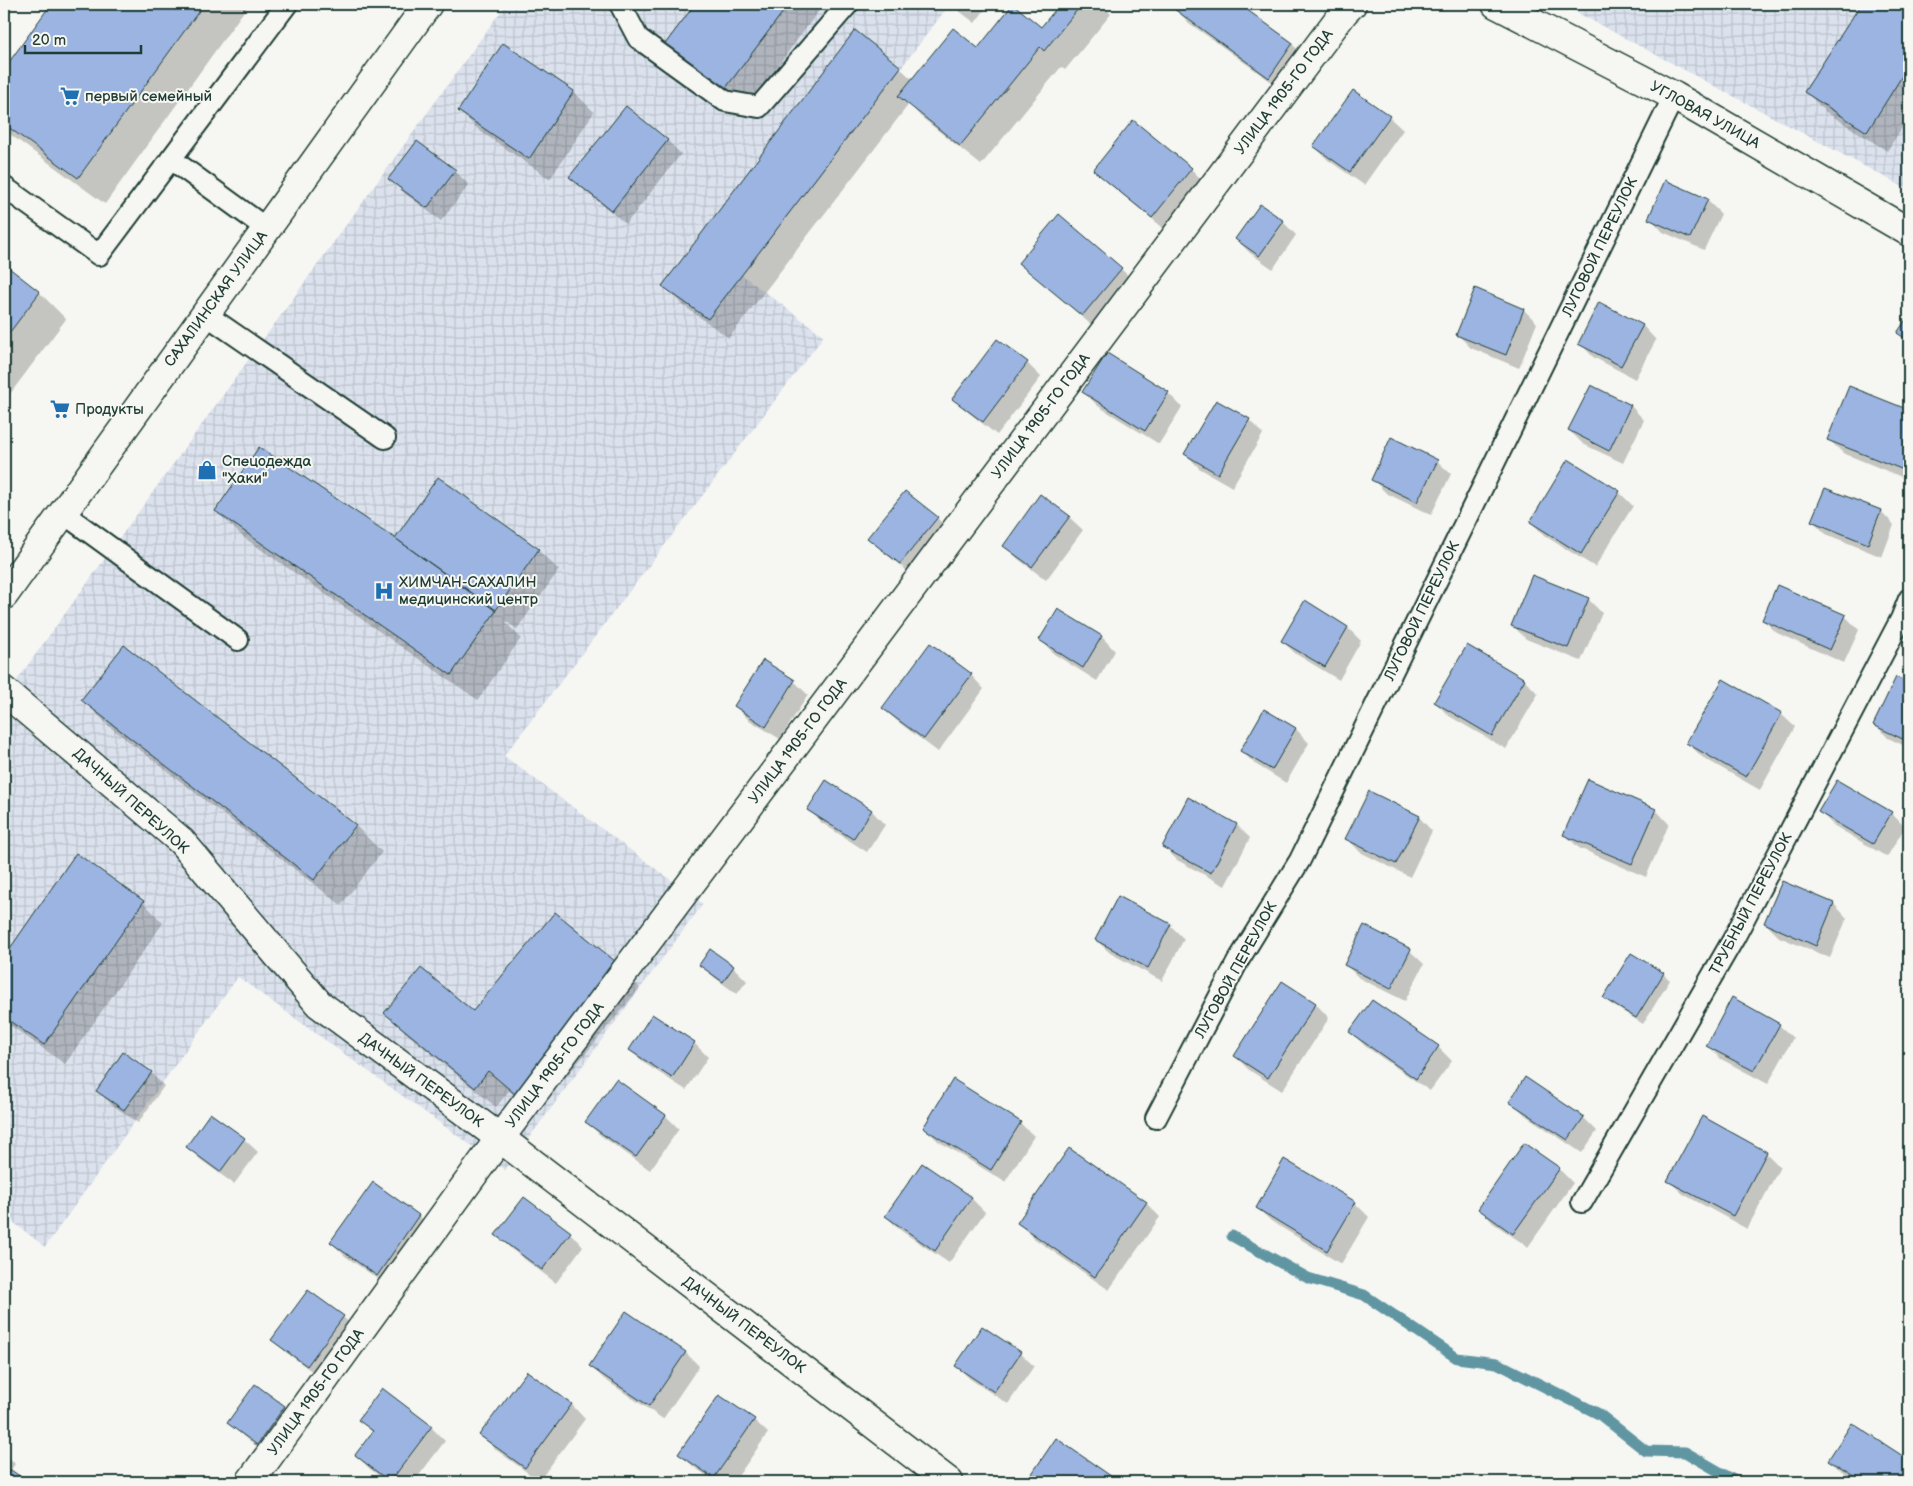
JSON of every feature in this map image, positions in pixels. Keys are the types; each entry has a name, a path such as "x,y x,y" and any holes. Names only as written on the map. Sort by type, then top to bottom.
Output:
{"main road":[{"name":"САХАЛИНСКАЯ УЛИЦА","path":"4,595 428,4"},
{"name":"УГЛОВАЯ УЛИЦА","path":"1496,4 1674,96 1909,232"},
{"name":"УЛИЦА 1905-ГО ГОДА","path":"250,1482 500,1138 1343,6"},
{"name":"ДАЧНЫЙ ПЕРЕУЛОК","path":"4,691 180,841 319,1004 500,1138 949,1482"}],"lane":[{"path":"4,188 99,255 287,4"},
{"path":"620,4 638,38 725,102 759,107 848,4"},
{"name":"ЛУГОВОЙ ПЕРЕУЛОК","path":"1156,1118 1238,961 1300,860 1674,96"},
{"path":"171,159 267,229"},
{"path":"205,314 385,438"},
{"path":"63,513 238,640"},
{"name":"ТРУБНЫЙ ПЕРЕУЛОК","path":"1582,1202 1734,938 1901,619 1909,599"}],"shaded area":[{"path":"506,4 950,4 742,275 824,336 504,756 703,904 505,1170 238,977 45,1247 4,1215 4,698"},
{"path":"1561,4 1909,4 1909,190"}],"building":[{"name":"первый семейный","path":"51,4 204,4 78,178 4,124 4,69"},
{"path":"695,4 789,4 725,89 665,44"},
{"path":"952,4 965,4 961,10"},
{"path":"1013,4 1041,27 1060,4 1082,4 1044,51 1040,47 960,146 898,96 953,28 978,48"},
{"path":"1178,4 1239,4 1293,43 1269,78 1174,9"},
{"path":"1861,4 1909,4 1909,65 1867,132 1804,92"},
{"path":"855,30 901,67 708,319 662,286"},
{"path":"503,43 574,91 529,159 458,111"},
{"path":"1353,90 1390,116 1350,172 1313,146"},
{"path":"626,106 668,140 612,211 569,177"},
{"path":"1133,120 1192,168 1152,218 1093,170"},
{"path":"417,141 456,170 427,208 388,179"},
{"path":"1665,180 1708,199 1690,238 1648,219"},
{"path":"1260,204 1284,221 1259,256 1235,239"},
{"path":"1059,214 1122,268 1082,316 1018,263"},
{"path":"4,264 40,292 4,340"},
{"path":"1475,288 1524,309 1506,355 1456,335"},
{"path":"1599,302 1643,325 1621,366 1578,344"},
{"path":"1909,315 1909,341 1897,333"},
{"path":"997,339 1028,362 983,422 952,399"},
{"path":"1107,353 1169,392 1145,431 1082,392"},
{"path":"1591,385 1631,405 1609,451 1568,430"},
{"path":"1849,386 1909,410 1909,472 1827,440"},
{"path":"1216,400 1250,419 1218,474 1184,454"},
{"path":"1391,437 1438,460 1417,502 1371,480"},
{"path":"259,447 395,538 496,611 451,675 215,511"},
{"path":"1568,459 1620,491 1581,554 1530,522"},
{"path":"438,477 539,549 496,610 395,538"},
{"path":"1825,488 1881,510 1868,544 1811,521"},
{"path":"905,491 938,517 900,564 867,538"},
{"path":"1040,494 1070,516 1032,567 1003,546"},
{"path":"1532,575 1589,598 1568,648 1511,626"},
{"path":"1777,585 1846,615 1830,650 1762,620"},
{"path":"1305,600 1348,627 1325,667 1281,641"},
{"path":"1058,609 1102,636 1083,668 1039,640"},
{"path":"930,643 972,674 924,739 882,708"},
{"path":"124,645 356,825 314,880 81,700"},
{"path":"1467,645 1525,679 1492,736 1434,702"},
{"path":"763,660 795,680 766,727 734,706"},
{"path":"1896,677 1909,683 1909,742 1873,725"},
{"path":"1723,679 1782,713 1746,777 1686,743"},
{"path":"1264,709 1296,728 1272,770 1240,751"},
{"path":"1588,779 1656,809 1632,864 1563,835"},
{"path":"826,780 872,810 853,839 807,810"},
{"path":"1837,780 1892,812 1873,844 1818,812"},
{"path":"1369,791 1420,816 1396,864 1345,839"},
{"path":"1188,797 1237,824 1211,873 1162,847"},
{"path":"76,853 144,901 44,1045 4,1017 4,957"},
{"path":"1782,881 1834,903 1816,946 1764,923"},
{"path":"1118,896 1171,924 1148,968 1095,940"},
{"path":"555,912 621,966 515,1094 488,1071 475,1088 384,1013 421,968 473,1011"},
{"path":"1364,925 1411,949 1391,989 1344,965"},
{"path":"710,949 734,966 723,982 699,965"},
{"path":"1631,953 1664,973 1636,1018 1603,998"},
{"path":"1282,981 1316,1003 1268,1078 1234,1056"},
{"path":"1732,997 1780,1024 1754,1071 1706,1046"},
{"path":"1372,1000 1439,1046 1416,1079 1349,1032"},
{"path":"652,1014 695,1042 672,1078 629,1050"},
{"path":"123,1052 152,1072 124,1110 96,1091"},
{"path":"1525,1077 1584,1117 1568,1140 1509,1102"},
{"path":"616,1079 666,1115 636,1157 585,1122"},
{"path":"953,1079 1021,1122 991,1170 923,1128"},
{"path":"210,1113 245,1138 220,1172 186,1147"},
{"path":"1702,1116 1767,1152 1733,1216 1667,1181"},
{"path":"1524,1143 1560,1168 1513,1234 1478,1209"},
{"path":"1069,1148 1147,1202 1095,1277 1017,1223"},
{"path":"1284,1159 1356,1202 1327,1251 1256,1208"},
{"path":"922,1163 972,1197 935,1251 885,1216"},
{"path":"373,1182 419,1215 377,1276 330,1242"},
{"path":"524,1197 571,1232 542,1270 495,1235"},
{"path":"308,1290 344,1316 307,1366 271,1340"},
{"path":"626,1311 686,1352 649,1406 589,1366"},
{"path":"982,1326 1021,1352 994,1392 955,1366"},
{"path":"527,1371 572,1404 525,1468 479,1435"},
{"path":"255,1384 285,1406 257,1445 227,1423"},
{"path":"382,1388 432,1426 390,1482 355,1455 373,1431 358,1420"},
{"path":"719,1395 755,1419 714,1478 678,1454"},
{"path":"1852,1423 1909,1460 1909,1475 1904,1482 1863,1482 1828,1460"},
{"path":"1056,1438 1118,1481 1035,1482 1029,1478"},
{"path":"11,1470 28,1482 4,1482"}],"waterway":[{"path":"1232,1236 1308,1278 1364,1295 1457,1358 1497,1363 1599,1414 1646,1451 1685,1452 1737,1482"}],"place":[{"name":"первый семейный","path":"70,96"},
{"name":"Продукты","path":"60,409"},
{"name":"Спецодежда \"Хаки\"","path":"207,470"},
{"name":"ХИМЧАН-САХАЛИН медицинский центр","path":"384,591"}]}
